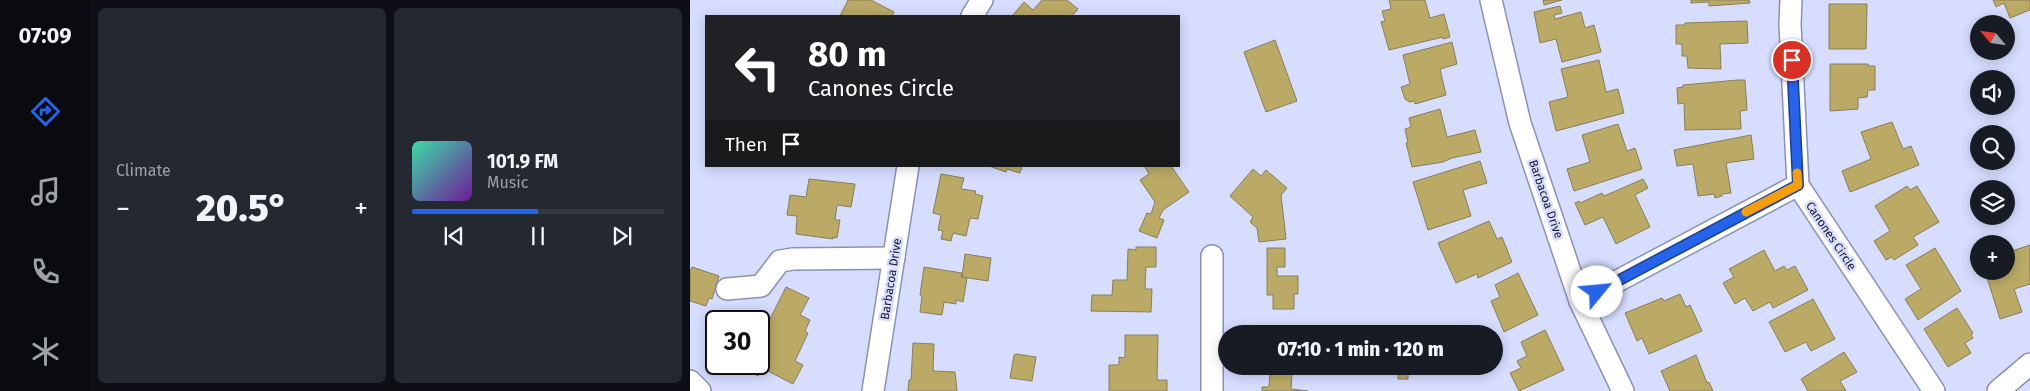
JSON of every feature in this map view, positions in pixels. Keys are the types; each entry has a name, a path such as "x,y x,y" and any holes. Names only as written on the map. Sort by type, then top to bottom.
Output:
{"street":[{"path":"973,15 982,0"},
{"name":"Barbacoa Drive","path":"1491,0 1520,123 1580,301 1623,391"},
{"path":"1580,301 1798,185 1790,24 1791,0"},
{"name":"Barbacoa Drive","path":"873,391 908,167"},
{"name":"Canones Circle","path":"1798,185 1934,391"},
{"path":"1212,256 1212,391"},
{"path":"727,289 761,286 780,261 794,258 894,258"},
{"path":"1998,391 2030,364"},
{"path":"690,381 700,391"}],"building":[{"path":"848,0 871,0 894,12 892,15 840,15"},
{"path":"1042,0 1067,0 1078,9 1073,15 1013,15 1024,2 1033,10"},
{"path":"1389,0 1425,0 1430,18 1444,14 1450,37 1389,50 1381,22 1385,21 1382,11 1391,9"},
{"path":"1543,0 1562,0 1544,5"},
{"path":"1691,0 1749,0 1750,3 1709,6 1709,2 1691,3"},
{"path":"1993,0 2030,0 2030,10 2015,16 2009,15 2004,3 1996,7"},
{"path":"1829,4 1867,4 1866,49 1829,49"},
{"path":"1560,6 1562,13 1554,15 1555,19 1581,12 1585,28 1594,25 1601,52 1562,62 1556,39 1540,43 1534,12"},
{"path":"1747,21 1748,43 1720,44 1721,69 1688,68 1687,56 1682,56 1682,44 1676,44 1676,25"},
{"path":"1275,40 1297,101 1266,112 1244,52"},
{"path":"1452,42 1457,64 1440,69 1446,95 1415,104 1414,101 1409,102 1405,99 1401,87 1410,84 1403,55"},
{"path":"1599,60 1606,92 1618,89 1624,113 1556,131 1549,102 1568,97 1561,69"},
{"path":"1830,64 1868,64 1868,66 1875,66 1875,90 1868,90 1867,97 1858,98 1858,109 1830,111"},
{"path":"1745,80 1747,110 1740,111 1741,129 1685,130 1684,103 1678,104 1677,88 1683,87 1683,85"},
{"path":"1440,109 1447,137 1475,130 1481,152 1452,158 1443,162 1412,167 1406,143 1408,143 1405,129 1411,127 1409,118"},
{"path":"1892,122 1903,149 1911,146 1919,165 1850,192 1842,171 1871,159 1861,132"},
{"path":"1618,124 1627,151 1635,148 1642,169 1574,191 1567,169 1590,162 1582,135"},
{"path":"1751,135 1754,159 1726,163 1731,193 1722,194 1722,196 1715,198 1714,194 1698,196 1693,164 1677,166 1674,150"},
{"path":"1480,161 1487,183 1463,190 1471,216 1428,230 1413,182"},
{"path":"992,167 1022,167 1020,173 1007,169 1006,172"},
{"path":"1145,167 1172,167 1189,192 1163,210 1159,218 1164,220 1157,238 1139,231 1147,213 1151,214 1155,202 1140,180 1149,174"},
{"path":"1253,169 1261,176 1266,170 1287,188 1281,195 1286,239 1259,242 1257,228 1250,222 1253,217 1230,196"},
{"path":"941,174 964,178 961,189 976,191 975,194 983,196 978,219 970,218 966,236 953,233 951,241 941,239 943,231 938,230 941,215 933,213"},
{"path":"809,179 855,184 851,207 837,205 835,220 840,220 837,238 796,234 797,216 787,215 790,195 806,197"},
{"path":"1643,179 1648,188 1635,195 1650,227 1616,244 1603,217 1585,225 1575,203 1579,201 1580,203 1602,193 1604,196"},
{"path":"1907,186 1910,190 1917,186 1939,222 1913,237 1918,245 1894,260 1892,257 1886,260 1874,241 1890,231 1875,206"},
{"path":"1489,221 1497,239 1502,237 1512,262 1478,278 1477,274 1456,283 1438,243"},
{"path":"2030,245 2030,284 2014,289 2022,312 2000,319 1988,280 2015,280 2015,250"},
{"path":"1136,247 1156,247 1156,267 1146,267 1145,289 1152,289 1151,312 1091,311 1092,295 1112,295 1113,280 1127,280 1128,249 1136,250"},
{"path":"1267,248 1285,248 1285,267 1277,267 1277,276 1298,276 1298,294 1294,294 1294,309 1273,309 1273,295 1267,295"},
{"path":"1935,248 1961,291 1918,320 1905,299 1921,289 1906,265"},
{"path":"1764,250 1775,271 1784,266 1787,270 1795,266 1808,290 1773,308 1770,302 1753,311 1745,298 1735,304 1723,283 1734,277 1729,269"},
{"path":"965,254 991,258 988,281 962,277"},
{"path":"692,267 719,276 712,299 709,298 706,306 690,301 690,272"},
{"path":"924,267 962,273 961,277 967,278 963,302 956,300 956,304 944,302 942,315 920,312 922,296 920,295"},
{"path":"1518,273 1538,315 1504,332 1503,325 1501,325 1491,301 1500,297 1495,285"},
{"path":"786,287 809,298 800,315 810,320 805,331 808,333 795,361 803,365 793,384 770,372 770,319"},
{"path":"1680,294 1686,307 1690,305 1702,331 1649,354 1642,338 1637,341 1625,313 1662,298 1664,301"},
{"path":"1813,299 1835,339 1811,351 1806,342 1785,352 1769,322"},
{"path":"1957,308 1973,333 1971,334 1973,338 1965,343 1971,353 1948,367 1924,329"},
{"path":"1545,330 1564,370 1519,391 1510,373 1521,368 1517,361 1527,356 1521,342"},
{"path":"1125,335 1158,335 1157,380 1167,380 1167,391 1109,391 1109,365 1119,365 1119,357 1125,358"},
{"path":"913,343 934,344 933,371 955,372 957,391 908,391 909,380 911,380"},
{"path":"1844,352 1857,372 1840,381 1846,391 1808,391 1801,379"},
{"path":"1014,355 1036,357 1032,381 1010,378"},
{"path":"1696,355 1707,383 1709,382 1713,391 1670,391 1661,371"},
{"path":"1270,375 1292,375 1291,389 1308,391 1262,391 1262,387 1269,387"},
{"path":"1398,375 1408,375 1408,379 1398,379"}],"slow traffic":[{"path":"1746,212 1798,185 1797,173"}],"route":[{"path":"1597,292 1798,185 1792,60"}]}
